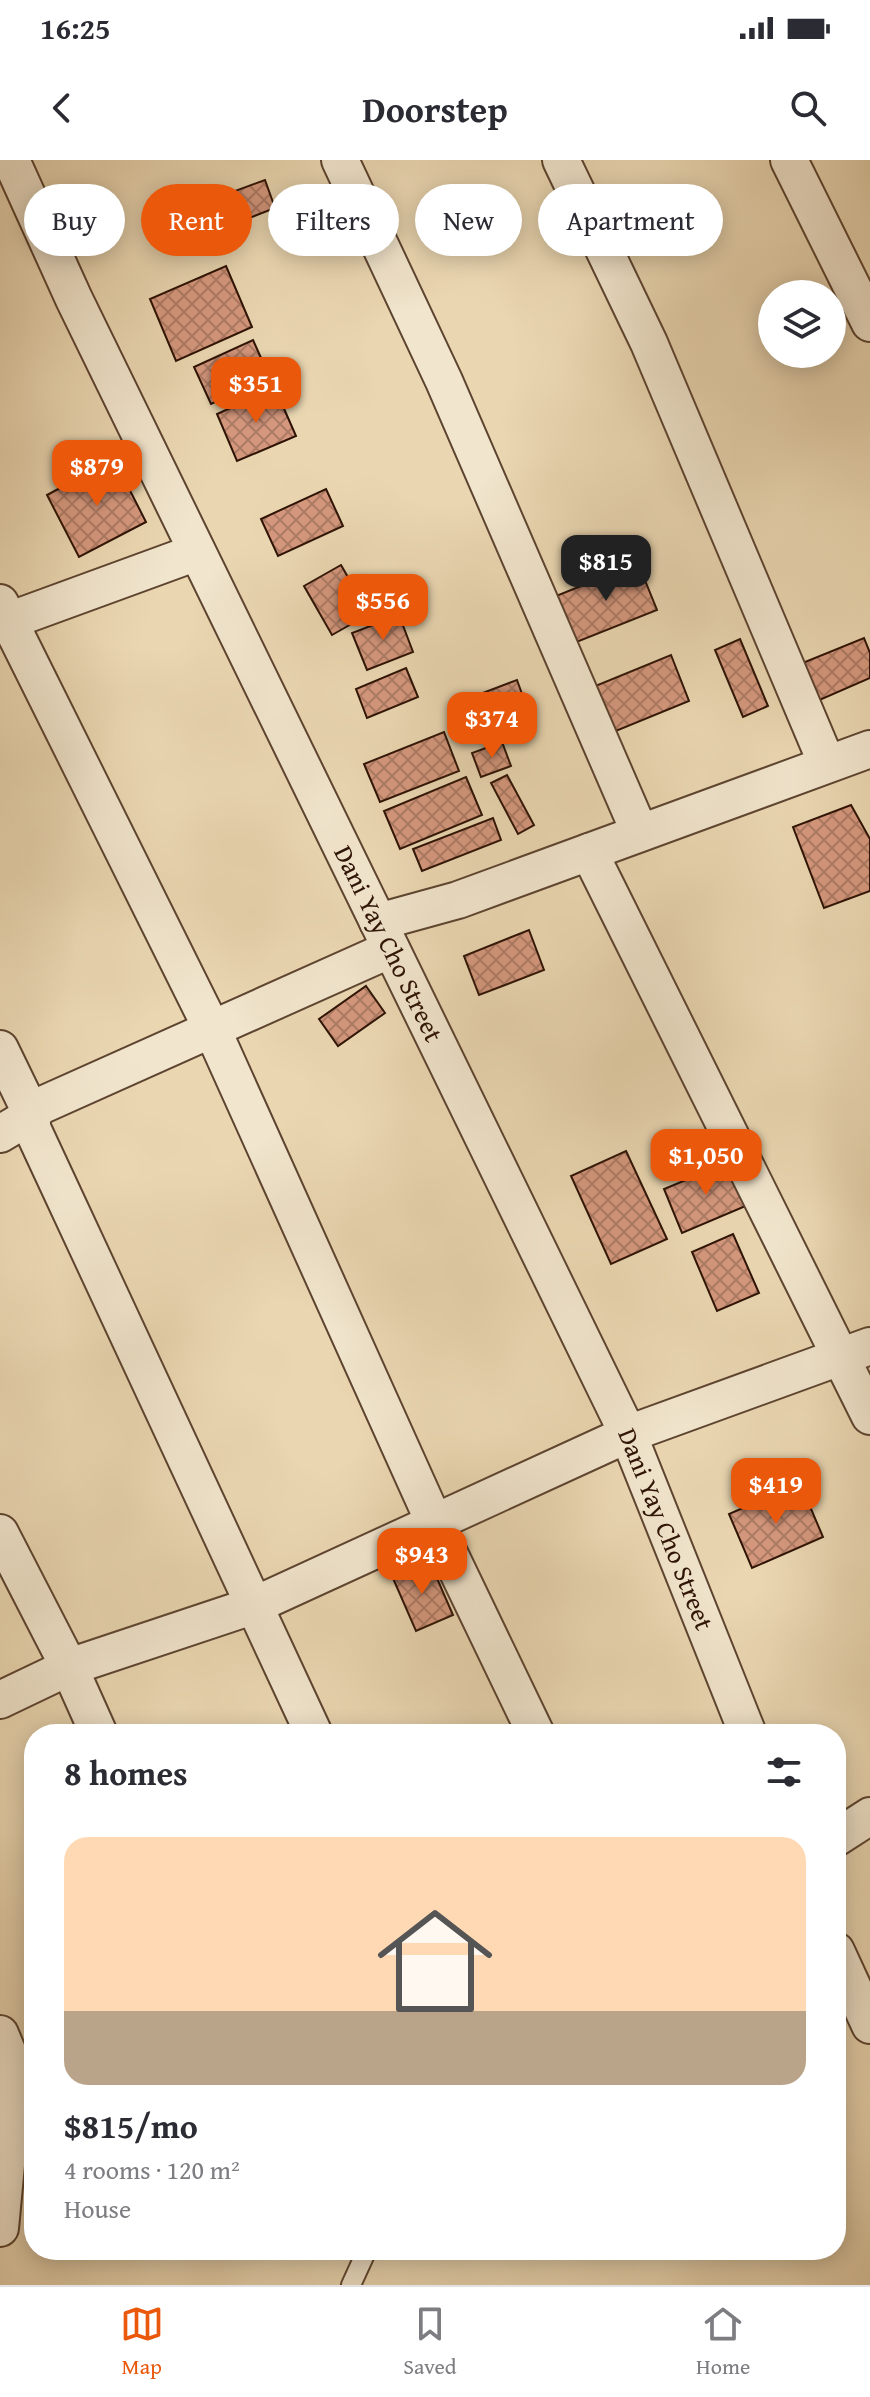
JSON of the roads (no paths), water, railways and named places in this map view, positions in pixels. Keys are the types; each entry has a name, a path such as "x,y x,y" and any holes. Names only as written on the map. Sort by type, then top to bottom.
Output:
{"street":[{"name":"Dani Yay Cho Street","path":"11,160 74,299 628,1434 744,1724"},
{"path":"340,160 444,381 640,833"},
{"path":"561,160 649,343 827,764"},
{"path":"789,160 870,323"},
{"path":"197,552 3,616 212,1029 435,1524 531,1724"},
{"path":"0,1134 32,1115 40,1106 212,1029 458,900 870,749"},
{"path":"589,852 855,1352 870,1416"},
{"path":"0,1049 32,1115 32,1128 309,1724"},
{"path":"0,1700 69,1667 255,1605 628,1434 855,1352"},
{"path":"0,1533 69,1667 95,1724"},
{"path":"846,1832 870,1816"},
{"path":"846,1973 870,2025"},
{"path":"0,2034 15,2070 0,2228"}],"lane":[{"path":"351,2285 362,2260"}]}
